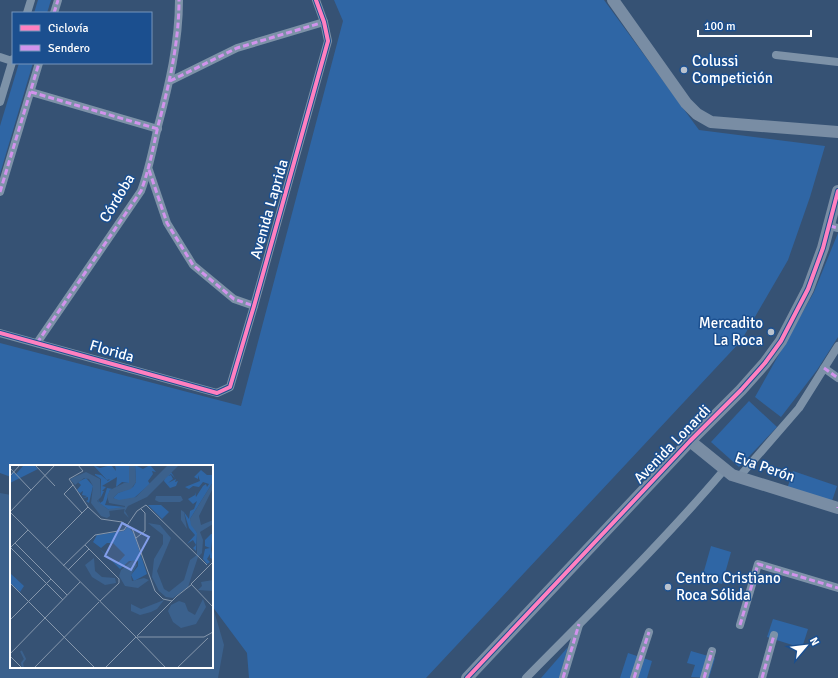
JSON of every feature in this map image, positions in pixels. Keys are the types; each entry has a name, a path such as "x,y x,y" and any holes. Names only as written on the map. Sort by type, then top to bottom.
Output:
{"street":[{"path":"27,12 31,0"},
{"path":"54,12 58,0"},
{"name":"Córdoba","path":"37,343 141,191 149,170 170,81 179,22 179,0"},
{"name":"Avenida Laprida","path":"216,393 230,387 328,41 324,22 316,0"},
{"path":"613,0 686,102 697,114 711,122 838,132"},
{"path":"170,81 237,48 324,22"},
{"path":"776,55 838,62"},
{"path":"0,57 12,60"},
{"path":"0,102 12,63"},
{"path":"0,192 39,64"},
{"path":"31,92 158,129"},
{"path":"149,170 167,223 193,265 234,299 254,306"},
{"name":"Avenida Lonardi","path":"467,678 765,363 781,341 808,289 823,248 834,227 838,191"},
{"name":"Florida","path":"0,333 216,393"},
{"path":"739,477 799,408 838,346"},
{"path":"824,368 838,378"},
{"name":"Eva Perón","path":"690,441 732,475 838,508"},
{"path":"526,678 700,499 724,470"},
{"path":"740,625 758,564 838,588"},
{"path":"563,678 579,624"},
{"path":"634,678 649,632"},
{"path":"762,678 774,635"},
{"path":"704,678 712,651"}],"shaded area":[{"path":"38,0 51,0 47,12 34,12"},
{"path":"334,0 604,0 699,130 825,146 810,197 788,260 741,341 426,678 249,678 247,653 213,607 213,465 10,465 10,477 0,473 0,343 241,406 343,21"},
{"path":"19,64 33,64 0,174 0,126"},
{"path":"838,233 838,337 817,370 781,417 755,397 814,292"},
{"path":"749,401 777,427 739,467 711,442"},
{"path":"793,471 837,486 831,504 787,489"},
{"path":"0,493 10,495 10,668 213,668 213,607 224,645 218,678 0,678"},
{"path":"711,546 731,552 722,584 702,578"},
{"path":"773,619 808,629 802,648 767,637"},
{"path":"568,647 559,678 541,678"},
{"path":"691,651 715,658 709,678 691,677 695,665 687,663"},
{"path":"628,653 652,661 647,678 620,678"}],"marked path":[{"path":"54,12 58,0"},
{"path":"37,343 141,191 151,159 173,64 179,16 179,0"},
{"path":"170,81 237,48 324,22"},
{"path":"0,192 39,64"},
{"path":"31,92 158,129"},
{"path":"149,170 167,223 193,265 234,299 254,306"},
{"path":"830,226 838,228"},
{"path":"824,368 838,378"},
{"path":"740,625 758,564 838,588"},
{"path":"563,678 579,624"},
{"path":"634,678 649,632"},
{"path":"762,678 774,635"},
{"path":"704,678 712,651"}],"cycle path":[{"path":"0,333 217,393 230,387 328,41 324,22 316,0"},
{"path":"467,678 765,363 781,341 808,289 823,248 838,191"}],"place":[{"name":"Colussi Competición","path":"684,70"},
{"name":"Mercadito La Roca","path":"771,332"},
{"name":"Centro Cristiano Roca Sólida","path":"668,587"}]}
